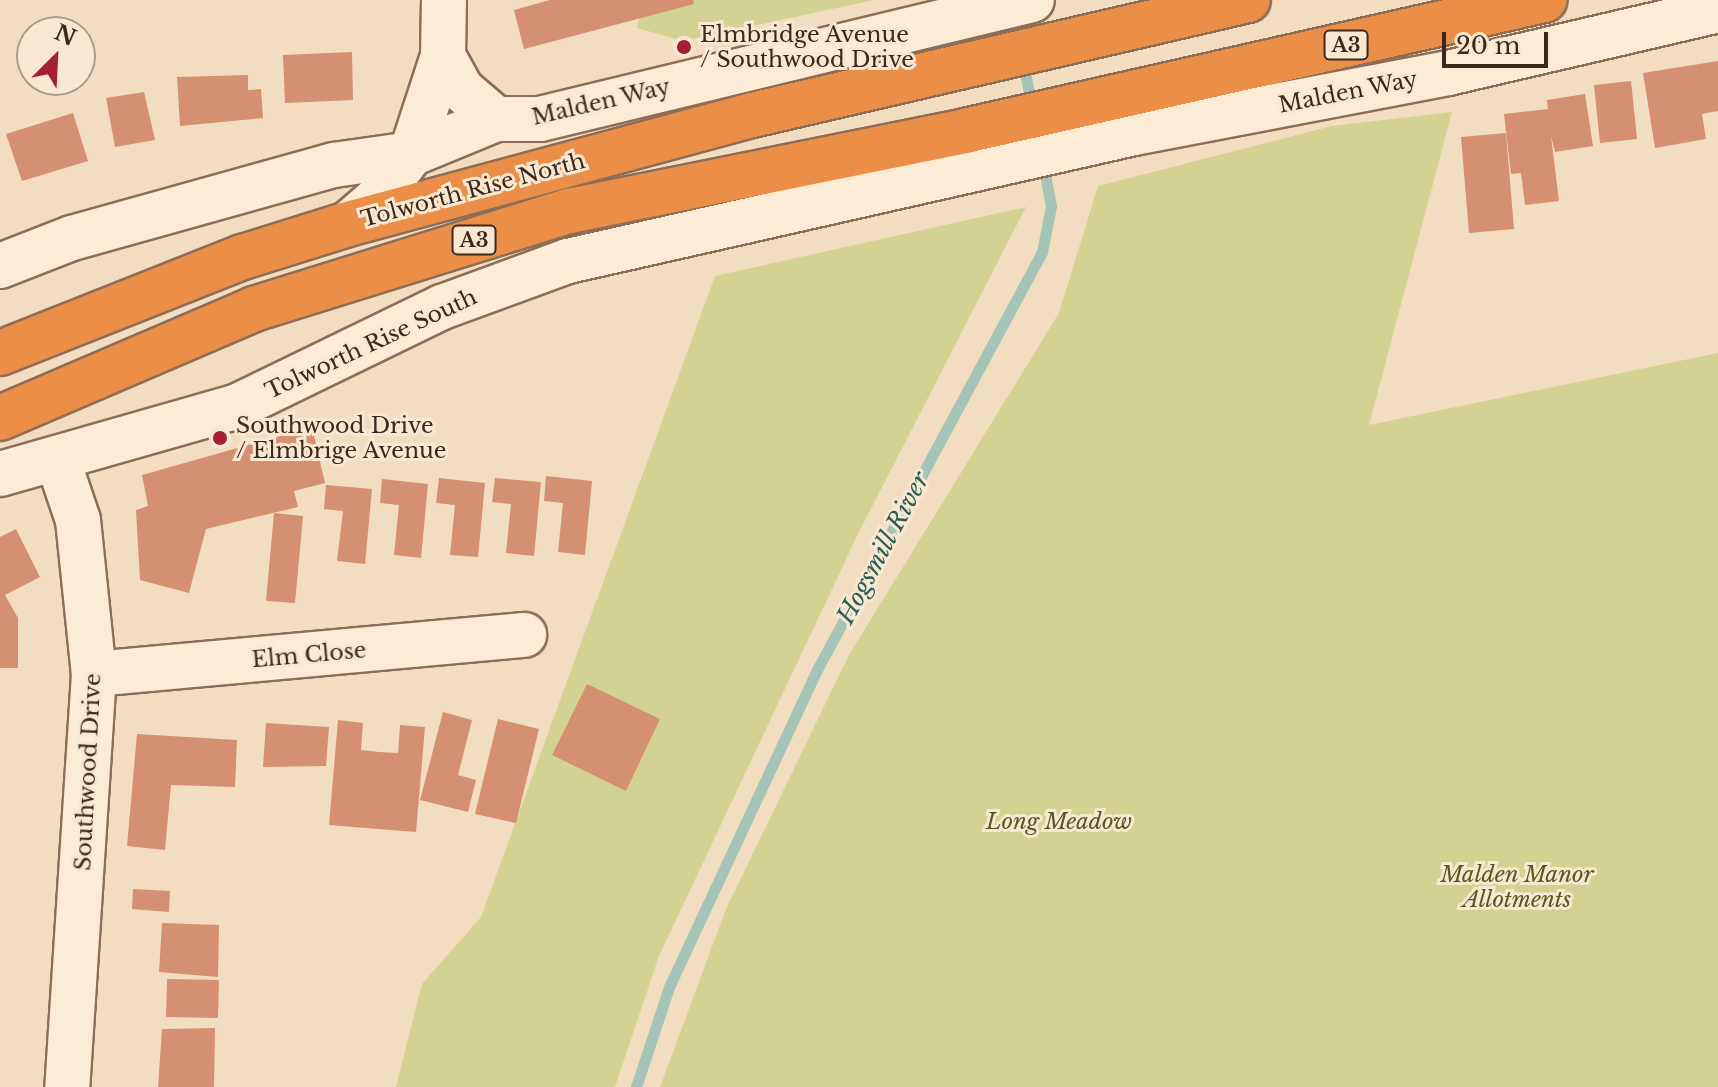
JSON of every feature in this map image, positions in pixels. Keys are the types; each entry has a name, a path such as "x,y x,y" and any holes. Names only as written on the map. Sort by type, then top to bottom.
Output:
{"highway":[{"name":"Tolworth Rise North","path":"0,353 243,257 348,224 752,115 1248,0"},
{"name":"Malden Way","path":"973,148 1148,90 1544,0"},
{"name":"A3","path":"0,418 254,309 569,211 973,148"}],"street":[{"path":"348,224 378,198 411,154 443,56 444,0"},
{"name":"Malden Way","path":"411,154 496,119 540,119 729,70 1032,0"},
{"name":"Malden Way","path":"973,148 1134,133 1448,73 1718,10"},
{"path":"443,56 462,90 496,119"},
{"name":"Tolworth Rise South","path":"0,474 58,461 238,406 442,307 568,261 973,148"},
{"path":"0,266 72,238 320,169 411,154"},
{"name":"Southwood Drive","path":"58,461 78,520 94,674 67,1087"},
{"name":"Elm Close","path":"94,674 524,635"}],"green space":[{"path":"643,0 874,0 683,41 637,28"},
{"name":"Long Meadow","path":"1452,112 1369,425 1718,353 1718,1087 660,1087 726,909 849,655 1059,313 1098,186 1332,126"},
{"path":"1026,207 857,536 659,956 615,1087 396,1087 422,984 481,917 715,276"}],"building":[{"path":"550,0 693,0 694,4 524,49 514,10"},
{"path":"352,52 353,100 285,103 283,55"},
{"path":"1718,61 1718,111 1702,114 1706,139 1655,148 1643,73"},
{"path":"248,75 248,90 261,89 263,118 180,126 177,77"},
{"path":"1631,81 1637,139 1600,143 1594,85"},
{"path":"144,92 155,140 115,147 106,98"},
{"path":"1585,94 1593,146 1555,152 1551,136 1559,201 1525,205 1521,173 1511,174 1504,114 1548,109 1547,100"},
{"path":"73,113 88,161 22,181 6,134"},
{"path":"1506,133 1514,229 1469,233 1461,137"},
{"path":"312,427 325,483 294,491 298,507 206,529 189,593 140,580 136,510 148,506 142,475"},
{"path":"546,476 592,481 585,555 558,552 563,503 544,501"},
{"path":"439,478 485,483 478,557 450,555 455,505 436,503"},
{"path":"495,478 541,482 534,556 506,553 511,504 492,502"},
{"path":"382,479 428,484 421,558 394,555 399,505 380,503"},
{"path":"326,485 372,489 365,564 337,561 343,511 324,509"},
{"path":"274,513 303,516 295,603 266,601"},
{"path":"16,529 40,577 5,595 18,618 18,668 0,668 0,537"},
{"path":"587,684 660,719 626,791 552,755"},
{"path":"443,712 472,720 458,775 476,780 468,812 420,800"},
{"path":"498,719 539,729 516,823 475,814"},
{"path":"338,720 363,723 361,750 379,752 398,753 400,725 425,727 416,832 329,825"},
{"path":"266,723 329,727 326,766 263,767"},
{"path":"137,734 237,740 235,787 171,785 165,850 127,846"},
{"path":"133,889 170,891 169,912 132,909"},
{"path":"162,923 219,925 218,977 159,972"},
{"path":"167,979 219,980 218,1018 166,1017"},
{"path":"215,1028 214,1087 158,1087 162,1029"}],"waterway":[{"name":"Hogsmill River","path":"1023,62 1032,108"},
{"name":"Hogsmill River","path":"636,1087 669,987 818,668 1042,252 1051,206 1043,164"}],"place":[{"name":"Elmbridge Avenue / Southwood Drive","path":"684,47"},
{"name":"Southwood Drive / Elmbrige Avenue","path":"220,438"}],"park label":[{"name":"Malden Manor Allotments","path":"1517,886"}]}
